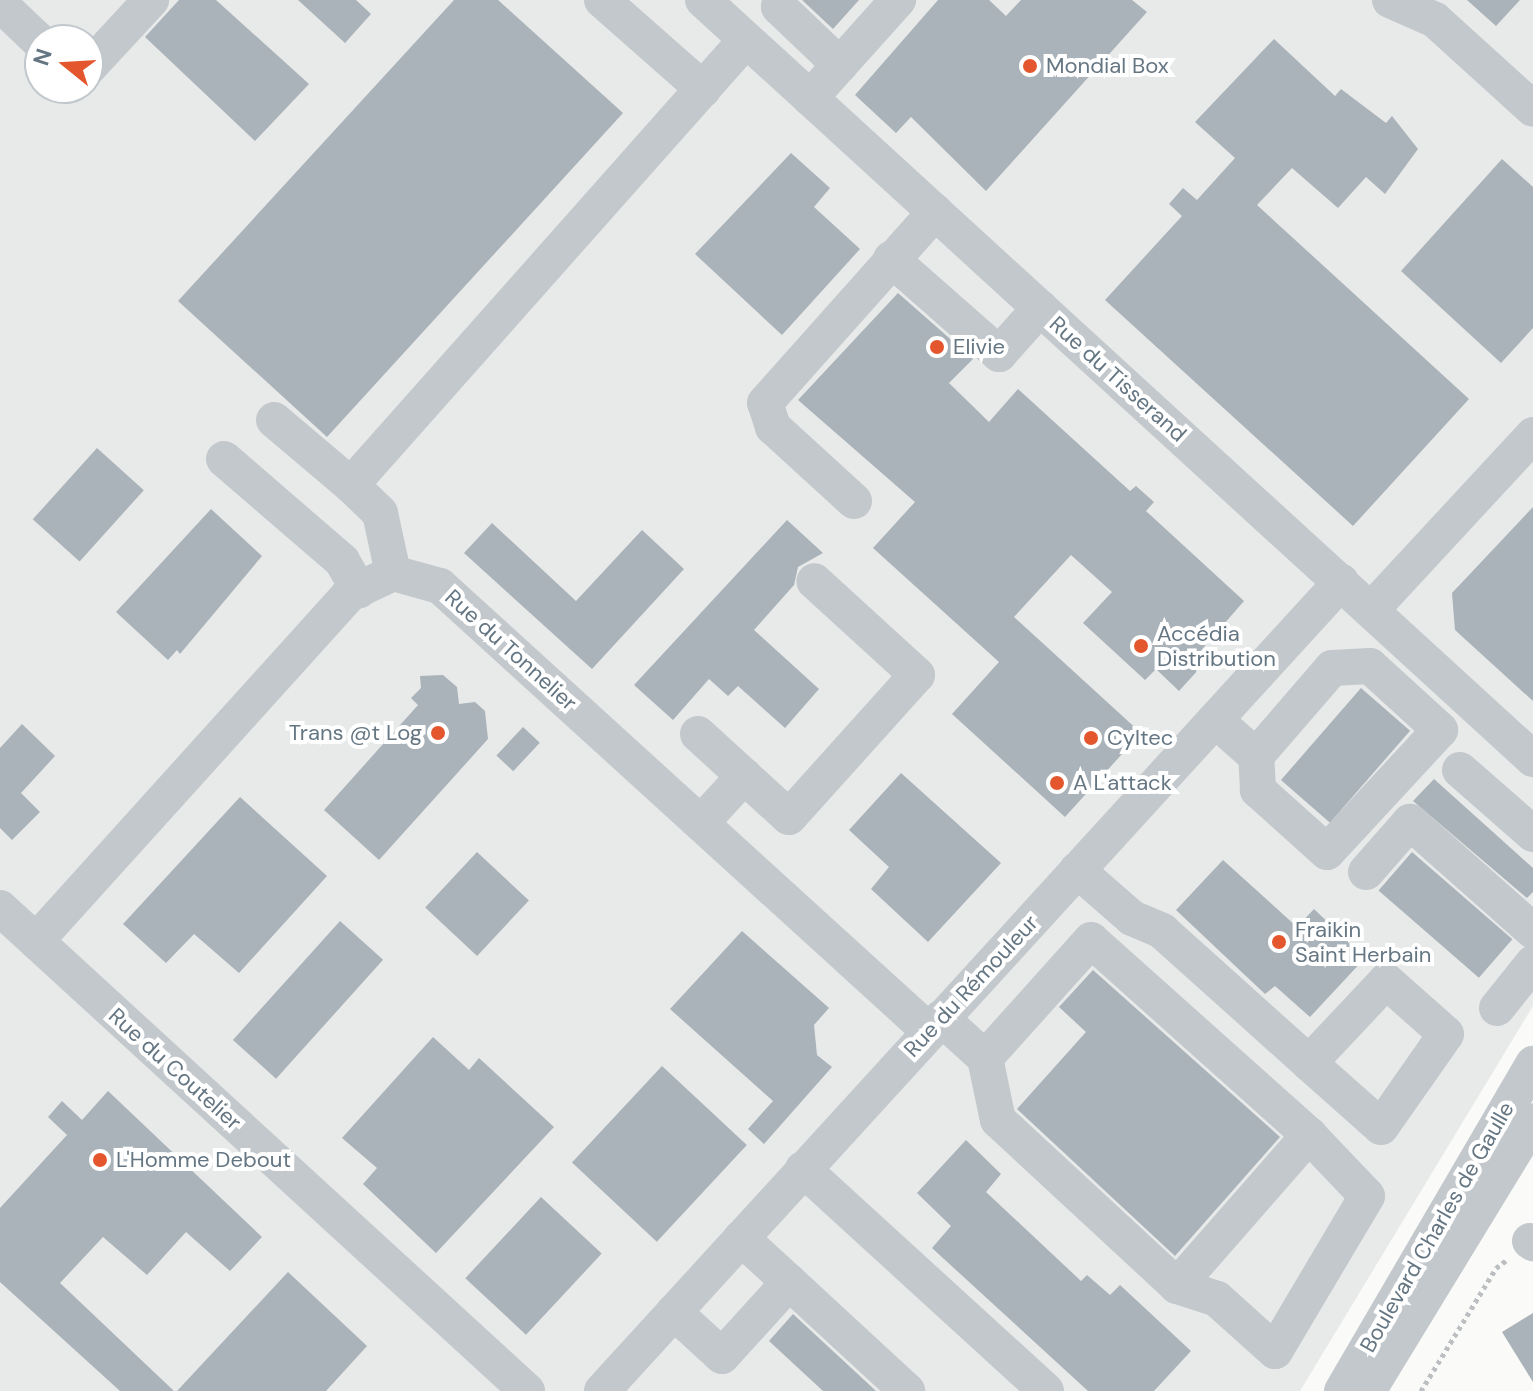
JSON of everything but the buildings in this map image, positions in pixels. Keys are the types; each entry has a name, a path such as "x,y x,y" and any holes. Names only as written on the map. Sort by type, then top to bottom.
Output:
{"street":[{"path":"602,0 703,89"},
{"name":"Rue du Tisserand","path":"703,0 1341,582 1519,734 1533,759"},
{"path":"780,0 779,7 840,65"},
{"path":"810,98 898,0"},
{"path":"1390,0 1435,20 1533,109"},
{"path":"104,49 145,2"},
{"path":"0,4 24,27"},
{"path":"351,485 746,40"},
{"path":"854,501 773,427 765,403 935,212"},
{"path":"891,259 999,354 1040,308"},
{"path":"36,941 349,594 393,573 380,513 274,420"},
{"path":"1372,609 1533,435"},
{"path":"224,459 342,561 359,590"},
{"name":"Rue du Tonnelier","path":"393,573 440,586 701,823 935,1024 985,1058"},
{"path":"698,734 789,817 917,675 814,581"},
{"name":"Rue du Rémouleur","path":"602,1391 1341,582"},
{"path":"1215,720 1256,756 1258,790 1327,852 1440,730 1370,666 1332,668 1256,756"},
{"path":"1460,770 1533,834"},
{"path":"701,823 744,776"},
{"path":"1366,872 1410,822 1533,931"},
{"path":"1077,870 1132,918 1162,931 1309,1063"},
{"name":"Rue du Coutelier","path":"0,908 527,1391"},
{"path":"1091,940 1309,1135 1367,1196 1275,1351 1217,1299 1177,1286 998,1120 985,1058 1091,940"},
{"path":"1497,1008 1533,963"},
{"name":"Boulevard Charles de Gaulle","path":"1342,1391 1533,1064"},
{"name":"Boulevard Charles de Gaulle","path":"1368,1391 1533,1121"},
{"path":"1177,1286 1309,1135"},
{"path":"803,1169 1046,1391"},
{"path":"741,1238 907,1391"},
{"path":"674,1312 722,1356 789,1282"}],"path":[{"path":"1421,1391 1496,1268 1532,1242"}],"shaded area":[{"path":"0,0 1533,0 1533,1006 1300,1391 0,1391"}],"place":[{"name":"Mondial Box","path":"1030,66"},
{"name":"Elivie","path":"937,347"},
{"name":"Accédia Distribution","path":"1141,646"},
{"name":"Trans @t Log","path":"438,733"},
{"name":"Cyltec","path":"1091,738"},
{"name":"A L'attack","path":"1057,783"},
{"name":"Fraikin Saint Herbain","path":"1279,942"},
{"name":"L'Homme Debout","path":"100,1160"}]}
